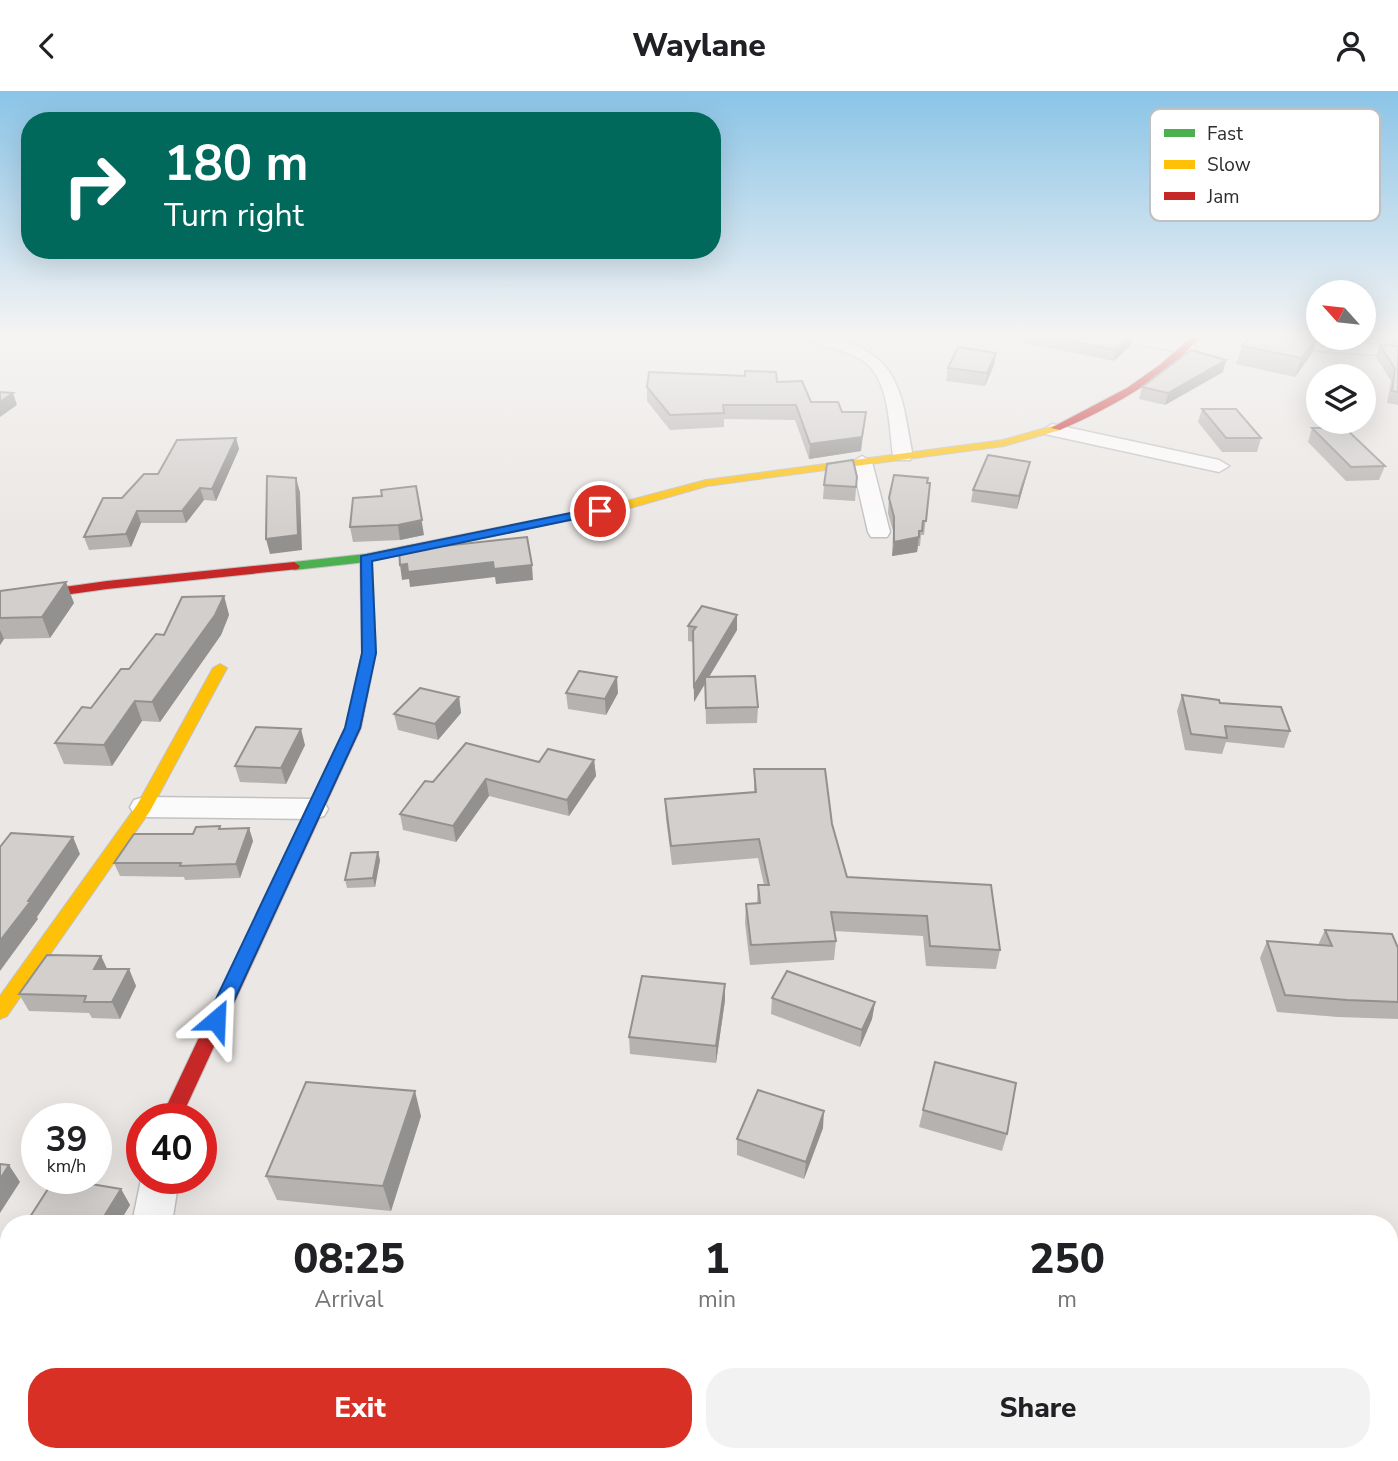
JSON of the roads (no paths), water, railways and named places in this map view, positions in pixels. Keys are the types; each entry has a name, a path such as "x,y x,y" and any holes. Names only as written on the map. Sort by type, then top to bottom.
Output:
{"main road":[{"path":"0,600 107,585 366,558 626,506 706,483 1004,443 1052,430 1105,402"},
{"path":"177,1103 353,728 369,653 366,558"},
{"path":"0,1011 144,807 220,668"}],"street":[{"path":"892,402 903,456"},
{"path":"1052,430 1219,466"},
{"path":"862,462 879,532"},
{"path":"144,807 314,809"},
{"path":"153,1215 157,1194"}]}
